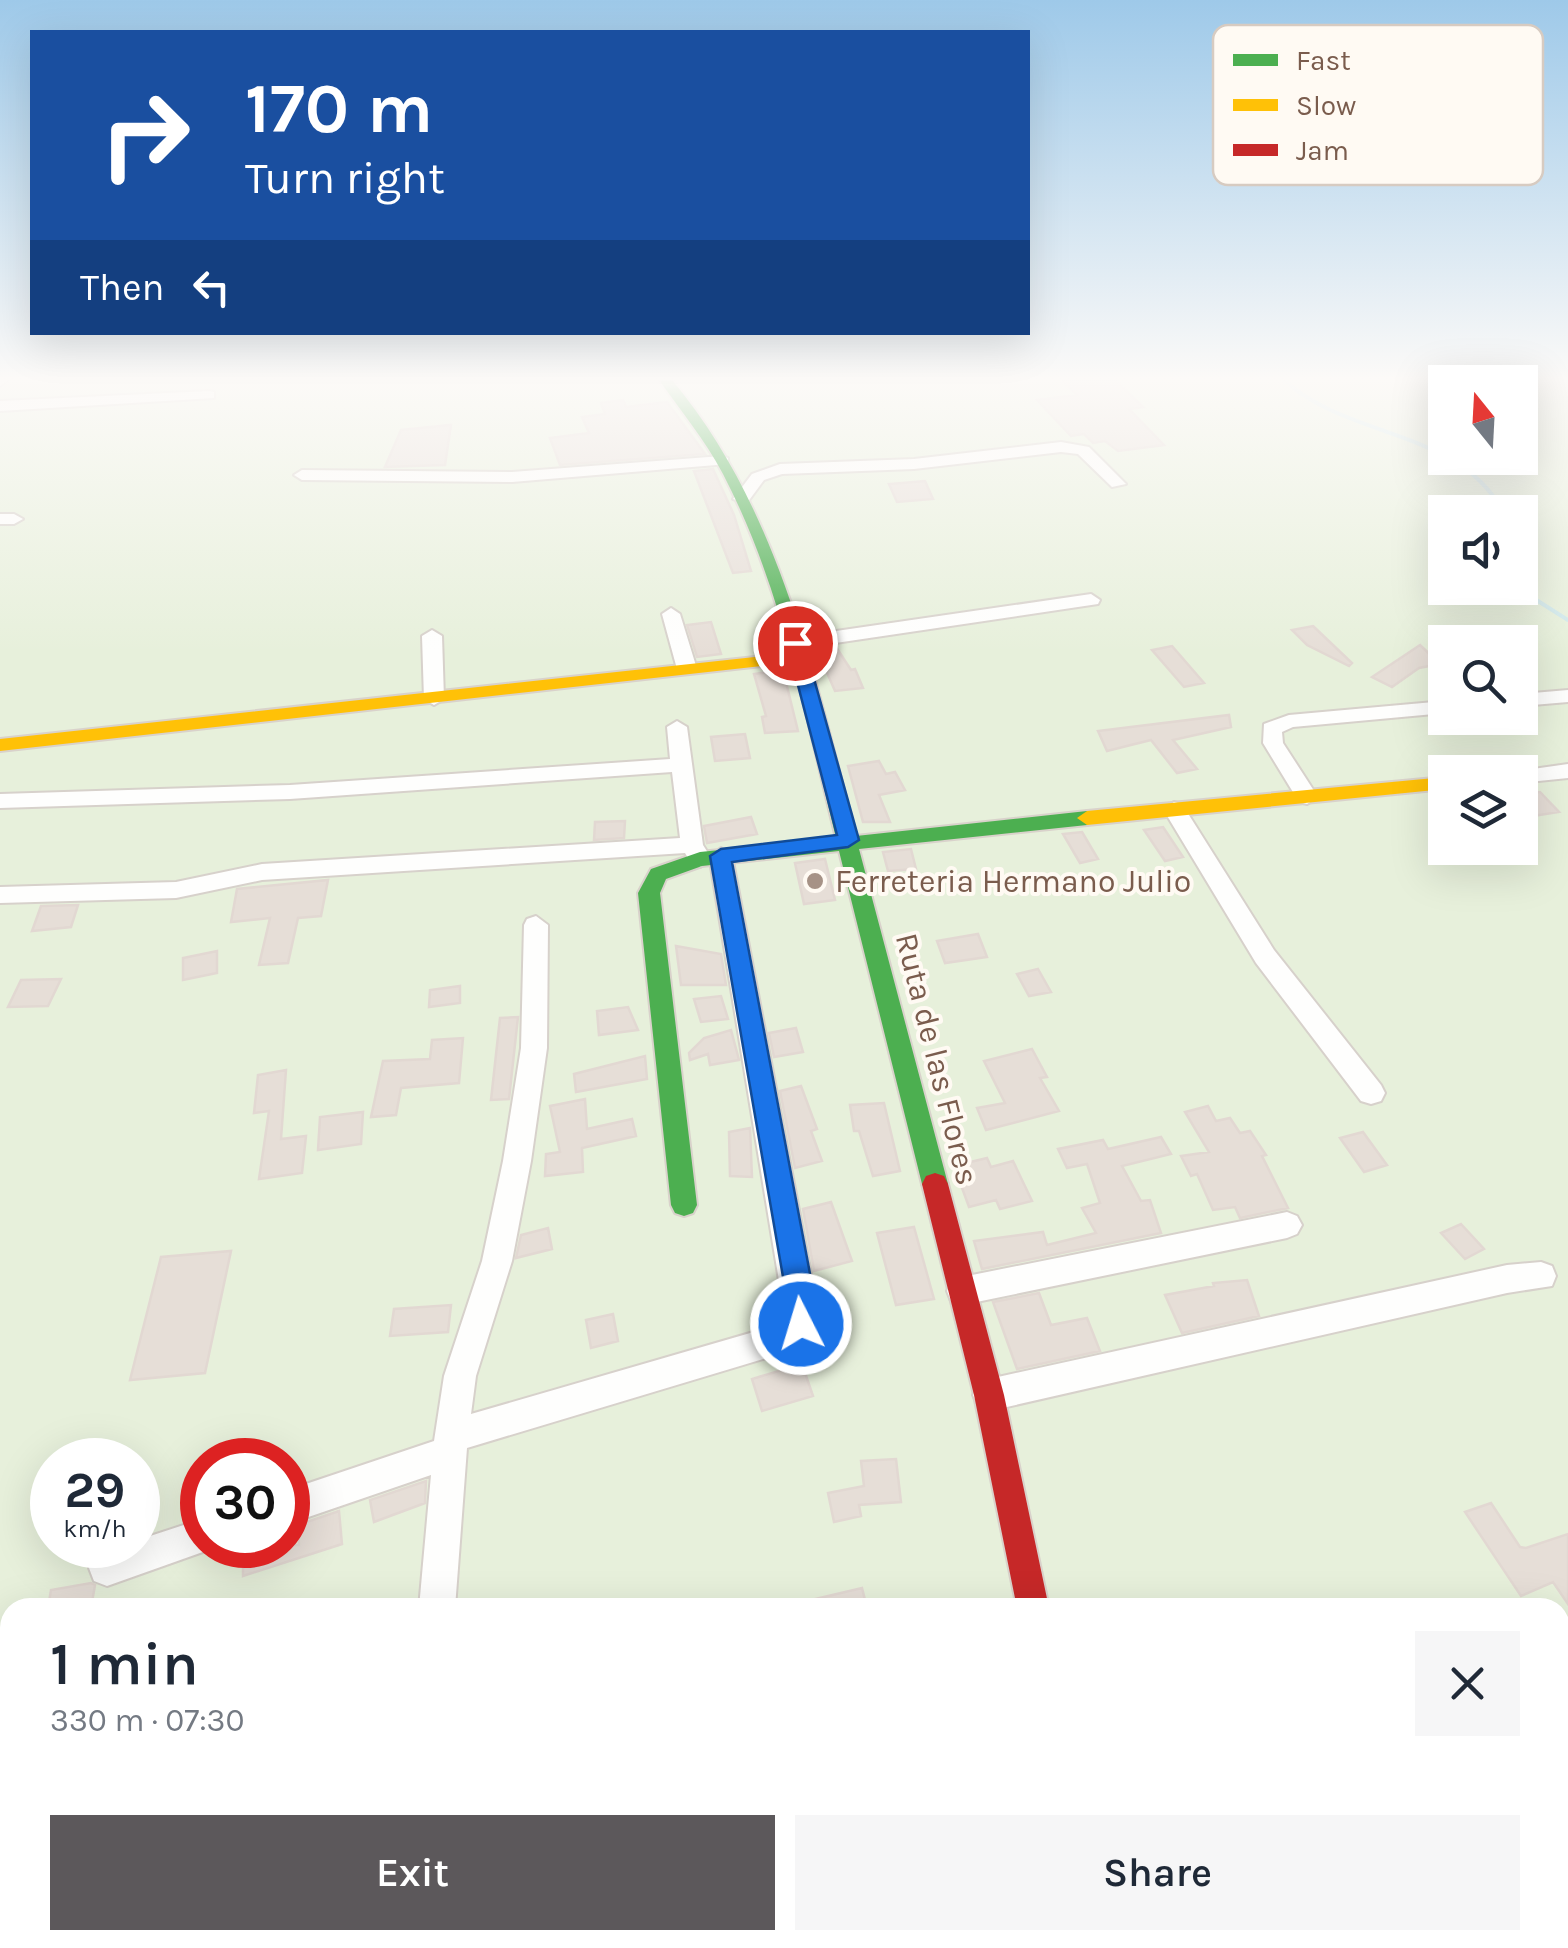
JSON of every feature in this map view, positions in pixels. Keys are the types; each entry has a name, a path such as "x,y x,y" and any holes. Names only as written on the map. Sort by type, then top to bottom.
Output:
{"street":[{"path":"302,474 404,479 521,478 631,471"},
{"name":"Ruta de las Flores","path":"727,471 798,650 988,1395 1031,1598"},
{"path":"741,500 758,478 775,471"},
{"path":"1105,471 1118,484"},
{"path":"0,745 687,669 1091,600"},
{"path":"670,614 687,669"},
{"path":"432,636 434,699"},
{"path":"1538,698 1568,696"},
{"path":"1307,796 1273,743 1272,729 1288,722 1428,709"},
{"path":"310,1498 449,1444 783,1338 801,1324 801,1300 681,765 677,727"},
{"path":"0,801 290,792 681,765"},
{"path":"1538,774 1568,771"},
{"path":"0,895 176,890 262,872 704,854 1428,785"},
{"path":"1174,809 1232,911 1284,987 1370,1093"},
{"path":"684,1205 648,893 658,874 704,854"},
{"path":"438,1598 449,1444 460,1376 497,1261 518,1161 534,1048 536,925"},
{"path":"962,1291 1287,1225"},
{"path":"988,1395 1506,1279 1541,1276"}],"green space":[{"path":"0,471 1428,471 1428,475 1538,475 1538,471 1568,471 1568,1598 0,1598"}],"building":[{"path":"694,471 714,471 734,515 751,571 733,573"},
{"path":"925,481 933,499 897,502 889,484"},
{"path":"711,622 721,654 697,657 687,625"},
{"path":"1313,626 1352,663 1349,666 1307,645 1292,630"},
{"path":"1420,645 1428,653 1428,666 1419,668 1392,687 1372,677"},
{"path":"1172,646 1204,683 1184,687 1152,650"},
{"path":"836,647 851,670 855,669 863,688 835,691 817,650"},
{"path":"783,670 798,731 765,733 762,717 766,716 754,674"},
{"path":"1229,715 1231,727 1173,740 1197,769 1177,773 1151,740 1107,751 1098,731"},
{"path":"745,734 750,758 715,761 711,737"},
{"path":"879,761 886,774 895,772 905,790 879,795 890,822 863,822 848,766"},
{"path":"1540,792 1559,812 1538,815"},
{"path":"751,817 757,834 707,843 704,826"},
{"path":"625,821 624,838 594,840 595,822"},
{"path":"1163,827 1183,857 1165,861 1144,830"},
{"path":"1082,832 1098,859 1080,863 1063,834"},
{"path":"911,849 916,869 888,871 883,852"},
{"path":"825,859 835,900 804,904 795,863"},
{"path":"328,880 321,916 298,918 288,963 259,965 270,918 231,922 237,889"},
{"path":"78,905 71,927 32,931 41,906"},
{"path":"978,934 987,957 945,963 937,941"},
{"path":"676,946 721,954 726,985 681,985"},
{"path":"217,951 217,973 183,980 183,958"},
{"path":"1038,969 1051,992 1029,996 1017,974"},
{"path":"61,979 48,1006 8,1007 21,980"},
{"path":"460,986 460,1003 429,1007 430,990"},
{"path":"721,996 728,1019 701,1022 694,999"},
{"path":"628,1007 638,1030 599,1035 597,1011"},
{"path":"518,1017 509,1099 491,1100 500,1018"},
{"path":"796,1028 803,1052 774,1057 769,1033"},
{"path":"731,1030 739,1060 710,1065 708,1054 690,1060 689,1053 704,1038"},
{"path":"463,1038 459,1083 401,1088 396,1115 371,1117 383,1061 430,1059 432,1040"},
{"path":"1032,1049 1047,1077 1040,1078 1059,1111 986,1130 977,1108 1005,1103 984,1061"},
{"path":"645,1056 647,1079 576,1092 574,1074"},
{"path":"286,1070 281,1139 306,1136 302,1173 259,1179 269,1111 254,1113 258,1075"},
{"path":"801,1086 817,1129 811,1131 822,1161 795,1168 780,1091"},
{"path":"585,1099 587,1129 632,1119 636,1136 582,1148 583,1172 545,1176 546,1154 560,1152 550,1106"},
{"path":"884,1103 900,1171 873,1176 859,1131 854,1131 850,1105"},
{"path":"1208,1106 1216,1121 1230,1118 1240,1133 1250,1131 1266,1155 1262,1156 1288,1208 1240,1218 1235,1207 1213,1210 1197,1174 1191,1176 1181,1156 1209,1152 1185,1112"},
{"path":"363,1112 361,1144 318,1150 320,1117"},
{"path":"750,1128 752,1177 730,1176 729,1132"},
{"path":"1363,1132 1387,1165 1364,1172 1340,1138"},
{"path":"1161,1137 1171,1154 1122,1166 1141,1201 1150,1200 1161,1233 982,1269 974,1241 1043,1232 1047,1245 1096,1233 1082,1208 1100,1203 1087,1164 1067,1168 1058,1149 1103,1140 1108,1149"},
{"path":"987,1158 991,1167 1013,1161 1032,1201 1000,1209 996,1200 969,1207 954,1166"},
{"path":"831,1202 852,1261 814,1271 803,1209"},
{"path":"1461,1224 1484,1249 1465,1259 1441,1233"},
{"path":"914,1227 934,1299 896,1305 877,1233"},
{"path":"548,1228 552,1249 516,1258 521,1235"},
{"path":"231,1251 205,1373 130,1380 161,1257"},
{"path":"1247,1280 1259,1316 1182,1333 1165,1295 1214,1286 1213,1283"},
{"path":"1039,1293 1051,1325 1087,1318 1100,1351 1017,1369 993,1302"},
{"path":"451,1305 448,1332 390,1336 394,1309"},
{"path":"613,1314 618,1341 591,1348 586,1320"},
{"path":"802,1364 813,1396 762,1411 752,1379"},
{"path":"896,1459 901,1502 859,1505 861,1516 834,1522 828,1493 864,1486 861,1461"},
{"path":"426,1481 425,1503 374,1522 370,1500"},
{"path":"1491,1503 1520,1547 1568,1534 1568,1598 1553,1582 1521,1596 1465,1512"},
{"path":"339,1511 342,1544 310,1554 310,1521"},
{"path":"243,1568 268,1568 243,1576"},
{"path":"95,1585 93,1598 50,1598 51,1590"},
{"path":"862,1588 864,1598 820,1598"}],"waterway":[{"path":"1467,471 1491,495"},
{"path":"1538,601 1568,620"}],"traffic: fast":[{"path":"728,471 762,546 800,657 935,1184"},
{"path":"684,1205 649,893 658,874 700,859 1087,818"}],"traffic: slow":[{"path":"0,745 800,657"},
{"path":"1087,818 1428,785"}],"traffic: jam":[{"path":"935,1184 989,1395 1031,1598"}],"place":[{"name":"Ferreteria Hermano Julio","path":"815,881"}],"route":[{"path":"795,643 848,840 721,856 801,1300 801,1324"}]}
